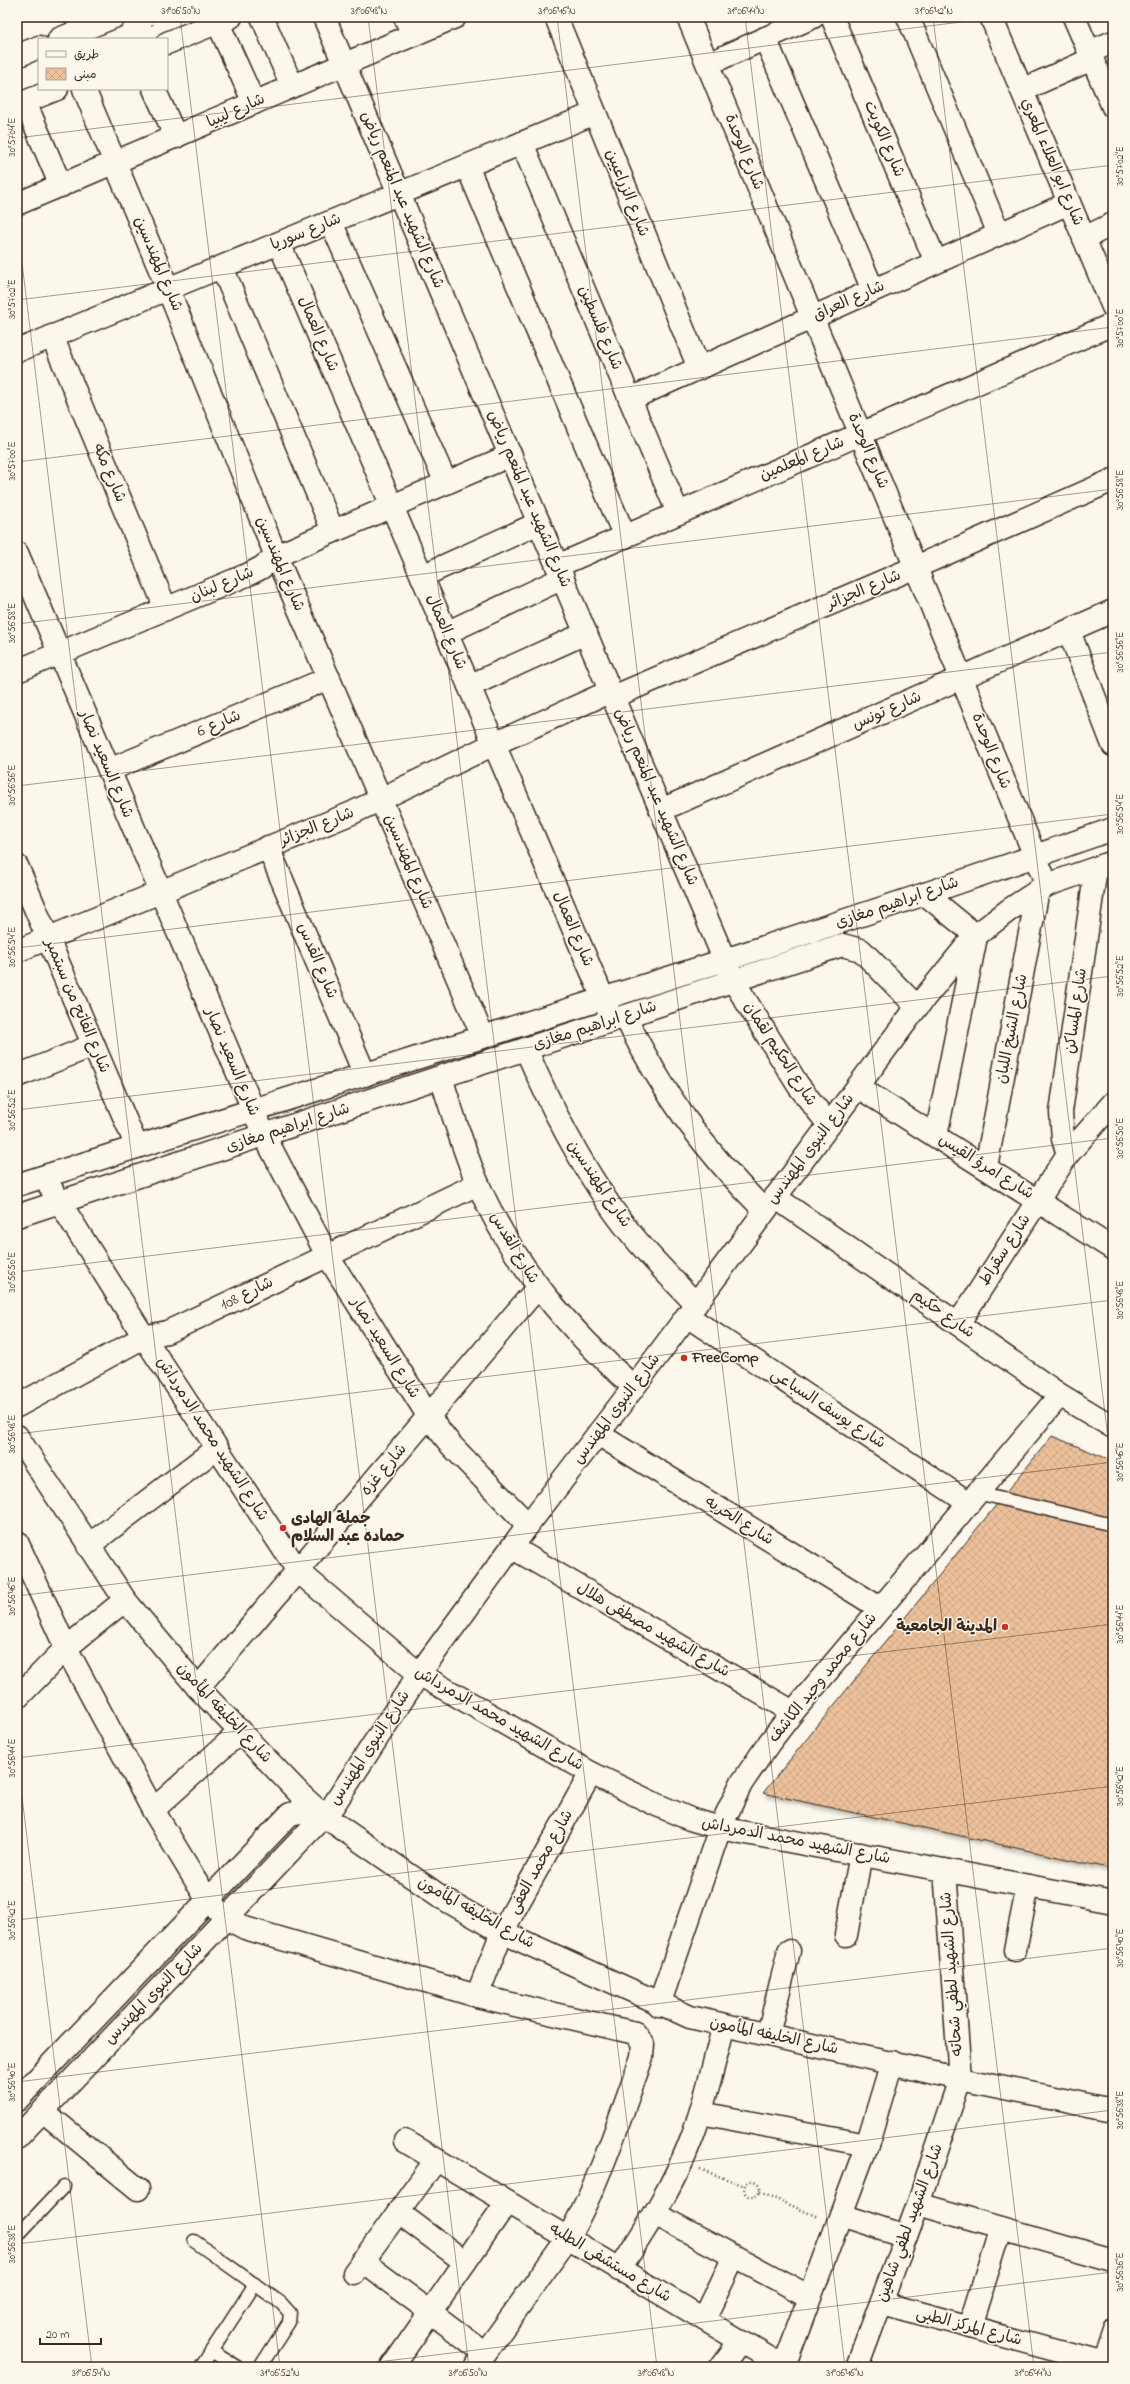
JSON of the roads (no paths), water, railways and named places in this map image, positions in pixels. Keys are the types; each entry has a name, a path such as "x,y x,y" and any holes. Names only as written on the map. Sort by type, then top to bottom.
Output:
{"street":[{"path":"62,38 114,17"},
{"path":"262,17 292,86"},
{"name":"شارع الشهيد عبد المنعم رياض","path":"324,17 733,980"},
{"name":"شارع ليبيا","path":"17,204 176,137 344,63 409,26 455,17"},
{"name":"شارع الزراعيين","path":"556,17 699,368"},
{"name":"شارع الوحدة","path":"688,17 1034,855 1043,888"},
{"path":"708,64 813,17"},
{"name":"شارع الكويت","path":"832,17 936,262"},
{"path":"908,17 999,234"},
{"name":"شارع ابو العلاء المعري","path":"991,17 1113,307"},
{"path":"1074,17 1113,107"},
{"path":"168,43 225,20 254,103"},
{"path":"765,38 873,290"},
{"path":"1022,90 1091,56 1113,42"},
{"path":"17,56 38,47"},
{"path":"55,90 21,104 61,186"},
{"name":"شارع المهندسين","path":"84,90 168,289 276,556 483,1037"},
{"path":"154,90 176,137"},
{"name":"شارع سوريا","path":"17,351 595,113"},
{"name":"شارع فلسطين","path":"522,143 678,513"},
{"path":"467,166 625,537"},
{"name":"شارع العراق","path":"630,399 1069,202"},
{"path":"331,222 446,483"},
{"path":"1084,238 1113,224"},
{"name":"شارع العمال","path":"279,243 603,999 619,1018 671,1101 729,1175 770,1204"},
{"path":"222,266 333,531"},
{"name":"شارع المعلمين","path":"446,633 625,537 1113,324"},
{"name":"شارع مكه","path":"52,336 166,609"},
{"name":"شارع لبنان","path":"17,671 261,568 276,556 510,455"},
{"name":"شارع الجزائر","path":"17,951 352,813 380,798 494,744 916,568 1113,480"},
{"path":"422,576 539,523"},
{"name":"شارع السعيد نصار","path":"17,553 252,1111 327,1256 429,1416 451,1446 528,1525"},
{"name":"شارع تونس","path":"661,810 1113,611"},
{"path":"1069,631 1113,745"},
{"path":"469,686 586,633"},
{"name":"شارع 6","path":"109,770 329,678"},
{"name":"شارع ابراهيم مغازى","path":"17,1186 725,960 925,894 1034,855 1113,829"},
{"name":"شارع القدس","path":"268,847 365,1075"},
{"path":"917,1007 974,937 1009,910 1043,888 1105,865"},
{"name":"شارع المساكن","path":"1068,1154 1063,1139 1061,1112 1105,865"},
{"name":"شارع الفاتح من سبتمبر","path":"17,866 137,1147"},
{"name":"شارع الشيخ اللبان","path":"986,1167 1043,888"},
{"path":"925,894 968,929 974,937 975,947 936,1136"},
{"name":"شارع ابراهيم مغازى","path":"17,1216 833,948 852,946 861,950 917,1007"},
{"name":"شارع الحكيم لقمان","path":"733,980 798,1085 829,1125"},
{"name":"شارع النبوى المهندس","path":"17,2138 324,1816 341,1796 419,1674 514,1548 528,1525 692,1310 917,1007"},
{"path":"17,1076 94,1045"},
{"name":"شارع المهندسين","path":"526,1049 550,1106 580,1160 610,1205 692,1310"},
{"name":"شارع القدس","path":"441,1078 478,1184 495,1218 538,1287 565,1321 598,1356 634,1387"},
{"name":"شارع امرؤ القيس","path":"858,1087 1037,1199 1113,1249"},
{"name":"شارع سقراط","path":"958,1324 1037,1199 1068,1154 1113,1103"},
{"name":"شارع الشهيد محمد الدمرداش","path":"44,1177 144,1337 298,1571 419,1674 591,1773 663,1808 690,1819 720,1828 1113,1902"},
{"name":"شارع 108","path":"17,1406 144,1337 174,1329 478,1184"},
{"name":"شارع حكيم","path":"770,1204 958,1324 1060,1395 1113,1427"},
{"name":"شارع غزه","path":"198,1688 538,1287"},
{"name":"شارع يوسف السباعى","path":"692,1310 973,1498"},
{"name":"شارع محمد وحيد الكاشف","path":"659,2005 720,1828 741,1784 769,1743 793,1712 1060,1395"},
{"name":"شارع الحريه","path":"598,1434 880,1608"},
{"name":"شارع الخليفه المأمون","path":"17,1436 88,1546 125,1600 198,1688 242,1731 303,1797 324,1816 444,1899 502,1932 659,2005 690,2017 892,2062 960,2079 1113,2110"},
{"path":"88,1546 217,1448"},
{"path":"17,1542 66,1648 154,1810 207,1899 226,1918 245,1928 477,1996 635,2033 643,2044 642,2057 597,2181 568,2238 480,2360 430,2312 358,2267 436,2160"},
{"name":"شارع الشهيد مصطفى هلال","path":"514,1548 793,1712"},
{"path":"17,1698 66,1648 125,1600"},
{"path":"154,1810 242,1731"},
{"name":"شارع محمد العفى","path":"477,1996 502,1932 591,1773"},
{"name":"شارع النبوى المهندس","path":"17,2100 207,1899 290,1814 312,1810 324,1816"},
{"path":"846,1935 861,1854"},
{"name":"شارع الشهيد لطفي شحاته","path":"945,1870 960,2079"},
{"path":"1015,1950 1028,1886"},
{"path":"768,2034 789,1951"},
{"path":"619,2270 655,2214 682,2161 701,2113 724,2025"},
{"path":"784,2367 867,2145 892,2062"},
{"name":"شارع الشهيد لطفي شاهين","path":"856,2367 882,2303 918,2204 960,2079"},
{"path":"43,2111 138,2189"},
{"path":"701,2113 867,2145"},
{"name":"شارع مستشفى الطلبه","path":"405,2141 784,2367"},
{"path":"392,2367 507,2202"},
{"path":"918,2204 1113,2260"},
{"path":"398,2212 465,2262"},
{"path":"655,2214 810,2297"},
{"path":"839,2220 906,2236"},
{"path":"970,2327 1001,2228"},
{"path":"704,2319 734,2257"},
{"name":"شارع المركز الطبى","path":"882,2303 1102,2365"},
{"path":"1102,2365 1113,2330"},
{"path":"721,2367 740,2341"}],"lane":[{"path":"973,1498 1113,1525"},
{"path":"17,2236 64,2186"},
{"path":"194,2241 281,2303 290,2313 289,2322 260,2367"},
{"path":"201,2367 255,2284"},
{"path":"211,2351 237,2367"}],"place":[{"name":"FreeComp","path":"684,1358"},
{"name":"جملة الهادى حماده عبد السلام","path":"283,1528"},
{"name":"المدينة الجامعية","path":"1005,1627"}]}
